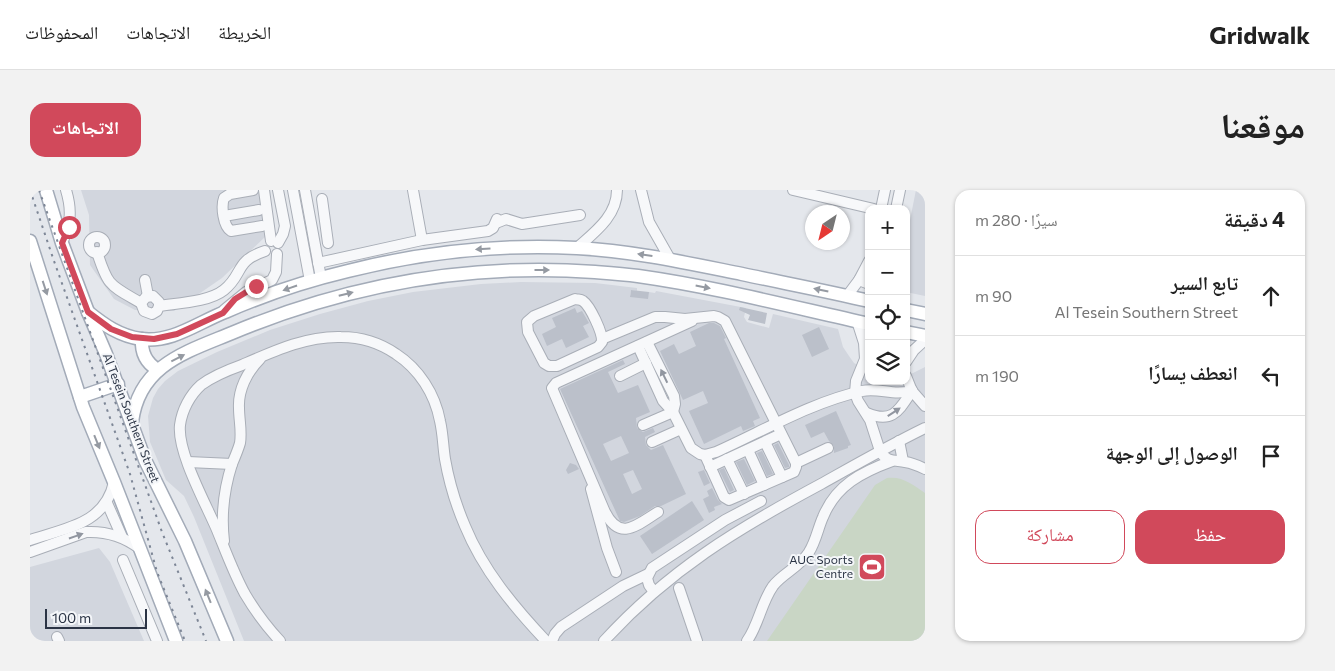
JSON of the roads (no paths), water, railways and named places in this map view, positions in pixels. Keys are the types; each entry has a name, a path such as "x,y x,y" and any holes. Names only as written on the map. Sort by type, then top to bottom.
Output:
{"main road":[{"name":"Al Tesein Southern Street","path":"46,190 62,243 118,384 151,476 182,535 227,641"},
{"path":"30,242 80,397 176,641"},
{"path":"88,312 121,334 142,339 154,339 177,334 223,313 315,280 417,256 497,248 577,248 614,251 670,259 865,300"},
{"path":"417,256 411,261 409,268 412,275 418,279"},
{"path":"369,266 376,268 380,274 380,281 376,287"},
{"path":"132,422 140,390 158,370 176,358 255,323 314,303 376,287 418,279 522,270 574,270 636,275 863,322"},
{"path":"910,311 925,314"},
{"path":"910,333 925,338"},
{"path":"142,339 142,347 146,359 158,370"},
{"path":"80,397 118,384"}],"street":[{"path":"62,243 69,227 71,216 66,190"},
{"path":"253,190 230,194 224,198 222,205 227,229 231,231 262,226"},
{"path":"223,313 235,299 272,280 276,272 277,254 280,250 274,242 264,190"},
{"path":"265,251 266,244 274,242 283,234 285,226 278,190"},
{"path":"293,190 302,242 315,280"},
{"path":"305,190 318,263 315,280"},
{"path":"413,190 422,240"},
{"path":"577,248 606,222 612,210 617,190"},
{"path":"642,190 649,222 670,259"},
{"path":"793,190 834,195 865,206"},
{"path":"881,205 885,190"},
{"path":"897,205 900,190"},
{"path":"322,199 328,243"},
{"path":"224,216 258,210"},
{"path":"318,263 422,240 488,232 497,221 506,219 522,224 580,215"},
{"path":"310,222 325,220"},
{"path":"302,242 314,240"},
{"path":"265,251 269,255 277,254"},
{"path":"145,280 145,300 142,309 149,314 154,313 159,306 216,294 230,284 248,258 265,251"},
{"path":"97,252 105,276 110,283 145,300 156,298 159,306"},
{"path":"846,296 864,282"},
{"path":"602,338 601,332 587,306 580,300 571,301 534,316 527,322 527,329 543,360 546,365 552,367 595,348 600,344 602,338 655,317 685,319 714,316 725,321 796,463 796,467 794,472 731,500 726,499 705,455"},
{"path":"658,512 630,528 623,530 616,528 605,512 553,392 553,386 699,318"},
{"path":"863,322 865,349"},
{"path":"280,641 246,596 188,462 180,434 180,424 185,408 194,393 212,378 295,344 329,337 343,337 364,340 384,347 417,372 437,408 450,483 472,542 501,589 546,641"},
{"path":"910,356 925,338"},
{"path":"643,344 646,364 663,401 673,412 691,448 705,455 716,452 820,405 855,393 875,390 898,393 912,390"},
{"path":"643,344 674,396 673,412"},
{"path":"226,550 224,506 232,464 240,442 239,407 242,388 250,370 263,356"},
{"path":"620,376 646,364"},
{"path":"865,364 856,381 855,393 867,414 882,456 892,461"},
{"path":"910,385 925,406"},
{"path":"867,414 879,417 891,416 900,410 912,390"},
{"path":"643,425 673,412"},
{"path":"604,641 654,592 691,562 732,534 880,451 925,428"},
{"path":"652,442 681,429"},
{"path":"710,467 781,434"},
{"path":"899,441 903,461"},
{"path":"765,442 782,477"},
{"path":"796,463 828,448"},
{"path":"748,450 764,485"},
{"path":"727,459 744,494"},
{"path":"747,641 756,627 766,597 775,584 805,559 812,548 822,518 838,493 855,477 892,461 903,461 925,469"},
{"path":"188,462 232,464"},
{"path":"589,472 594,502 606,548 616,572"},
{"path":"30,540 84,522 97,514 106,503 114,482"},
{"path":"552,641 561,628 623,586 648,574 655,566 725,520 761,501"},
{"path":"106,503 122,537"},
{"path":"725,520 732,534"},
{"path":"30,552 86,532 101,532 122,537 139,548"},
{"path":"123,560 157,641"},
{"path":"648,574 647,582 654,592"},
{"path":"679,588 697,641"}],"railway":[{"path":"30,190 130,474 157,572 185,641"},
{"path":"39,190 162,532 206,641"}],"place":[{"name":"AUC Sports Centre","path":"872,567"}]}
